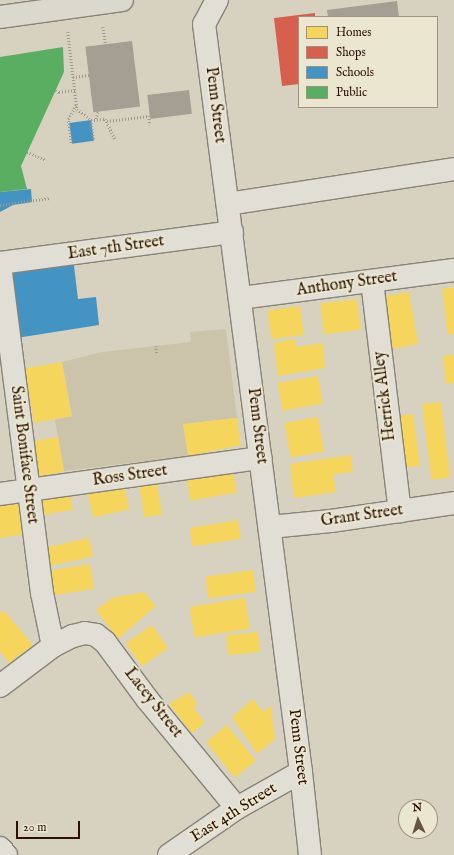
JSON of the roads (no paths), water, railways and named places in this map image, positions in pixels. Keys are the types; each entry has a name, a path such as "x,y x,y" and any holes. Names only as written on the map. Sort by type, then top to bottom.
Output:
{"main road":[{"path":"0,17 122,0"}],"street":[{"name":"Penn Street","path":"217,0 204,24 302,772 310,855"},
{"path":"228,204 454,169"},
{"name":"East 7th Street","path":"0,263 232,232"},
{"name":"Saint Boniface Street","path":"0,263 42,593 53,646"},
{"name":"Anthony Street","path":"240,298 454,270"},
{"name":"Herrick Alley","path":"372,281 400,511"},
{"name":"Ross Street","path":"0,494 261,458"},
{"name":"Grant Street","path":"270,527 454,503"},
{"name":"Lacey Street","path":"0,686 53,646 73,636 85,633 96,635 105,642 147,699 238,808"},
{"name":"East 4th Street","path":"169,855 238,808 302,772"},
{"path":"0,848 6,855"}]}
